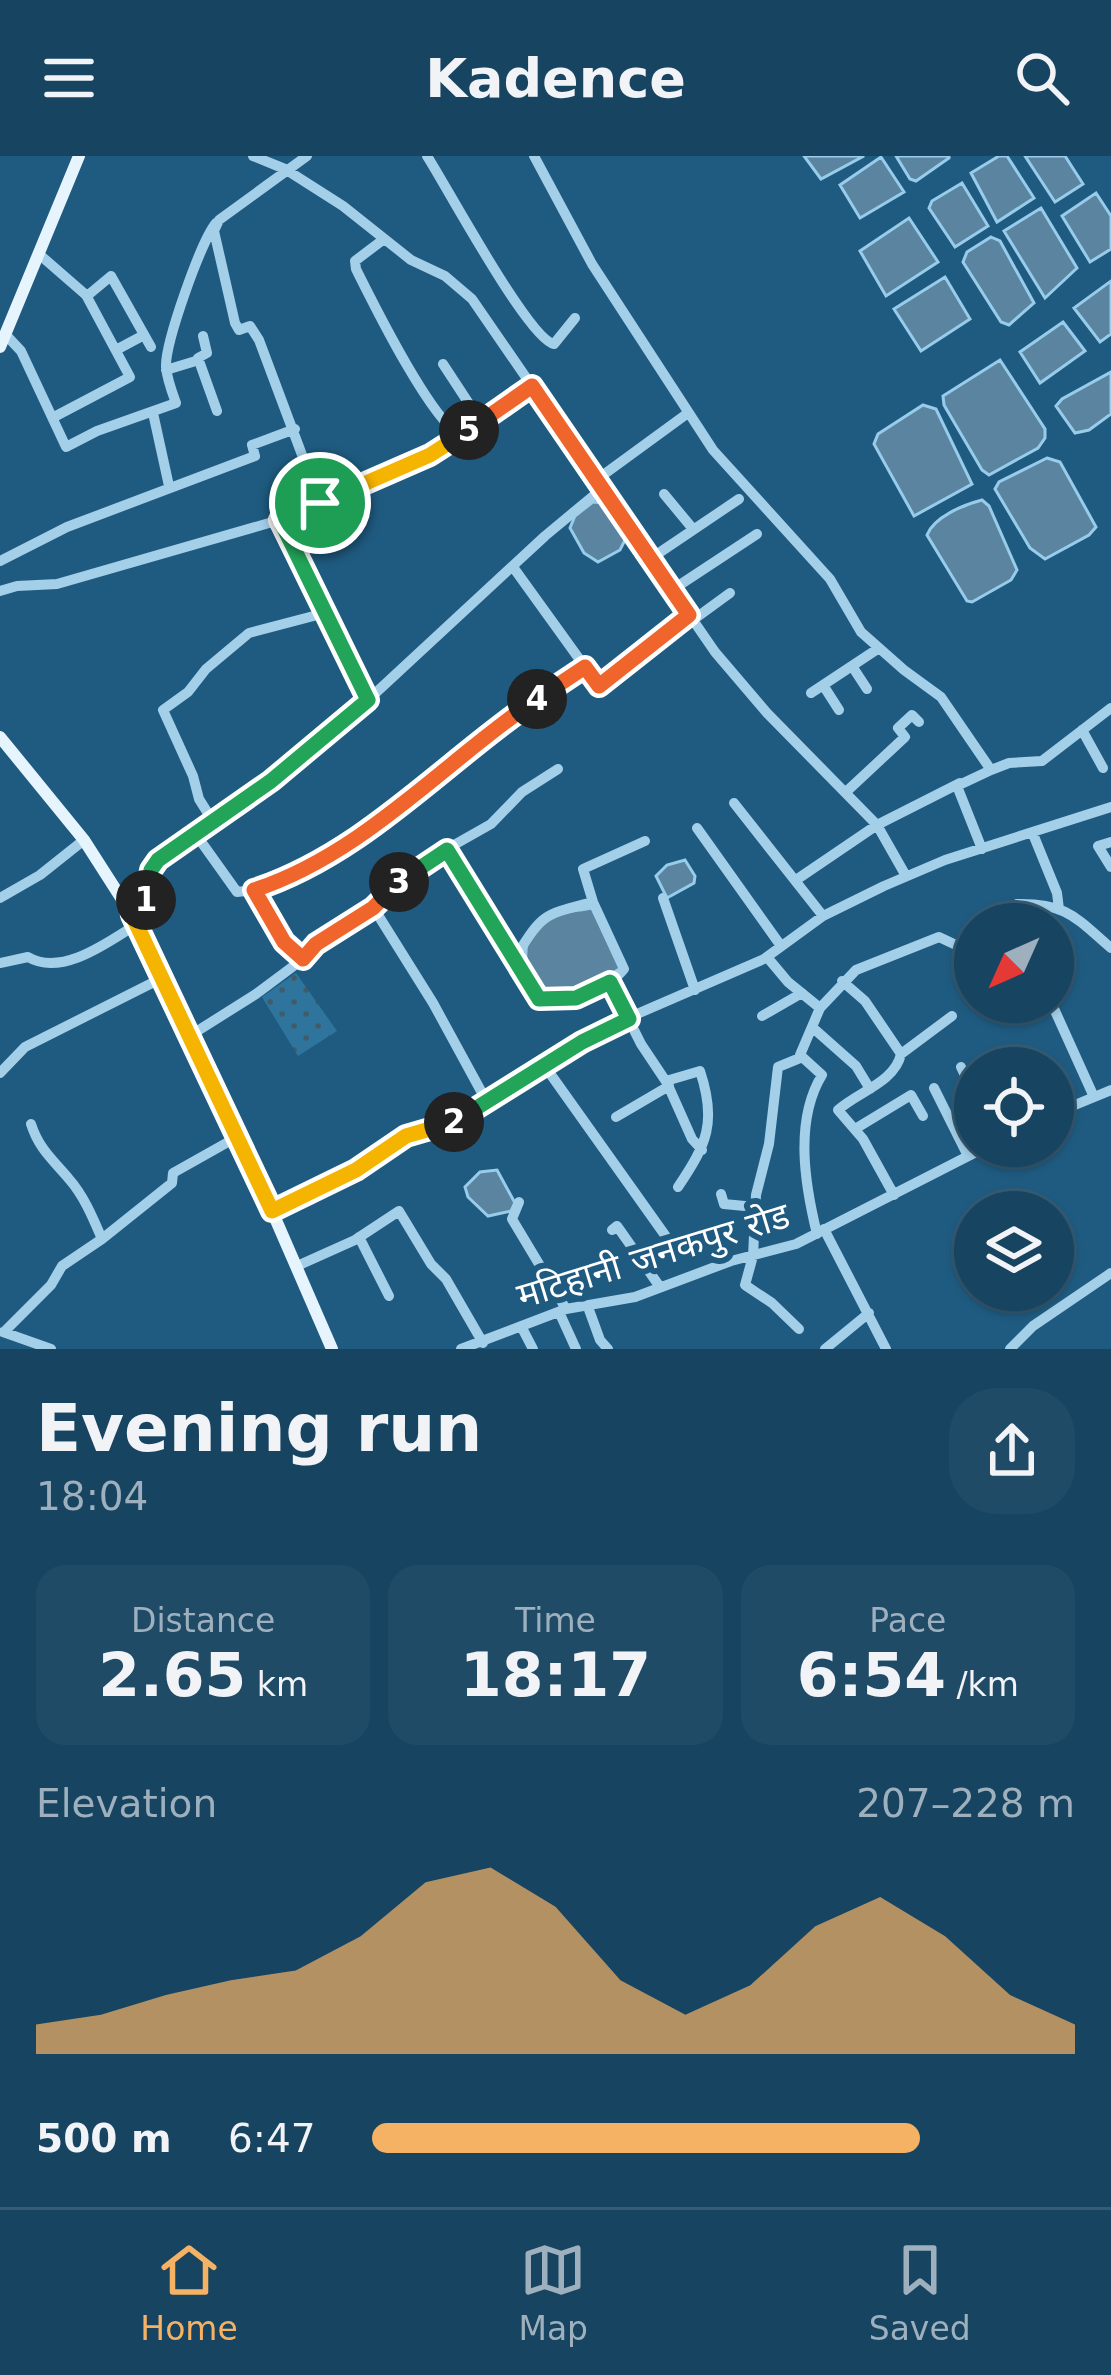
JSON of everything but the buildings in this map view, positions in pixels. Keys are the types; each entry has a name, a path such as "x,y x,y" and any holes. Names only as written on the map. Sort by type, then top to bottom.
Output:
{"main road":[{"path":"3,341 79,156"},
{"path":"0,737 84,840 135,919 332,1349"}],"street":[{"path":"254,156 285,169 343,206 411,260 445,276 472,299 691,618 767,713 877,825 906,876"},
{"path":"3,341 21,351 66,447 176,404 166,370 176,324 216,223 307,156"},
{"path":"427,156 542,340 554,344 575,318"},
{"path":"534,156 592,264 722,462 830,579 851,619 941,697 991,770"},
{"path":"216,223 235,323 239,329 250,326 259,340 320,503"},
{"path":"384,239 356,261 356,269 380,321 441,419 461,436"},
{"path":"40,255 87,296 130,377 54,417"},
{"path":"87,296 111,276 147,341 116,350"},
{"path":"166,370 208,353 203,336"},
{"path":"199,360 217,411"},
{"path":"442,364 481,422"},
{"path":"428,395 453,380"},
{"path":"0,592 57,584 280,520 430,455 532,386"},
{"path":"153,413 169,486"},
{"path":"0,963 28,957 37,962 63,961 96,949 135,919 154,864 214,823 368,700 601,483 688,413"},
{"path":"0,561 67,527 255,456 252,445 295,429"},
{"path":"664,494 693,529"},
{"path":"650,559 739,499"},
{"path":"280,520 368,700"},
{"path":"672,590 757,534"},
{"path":"513,567 599,686 730,592"},
{"path":"214,823 199,799 163,710 243,637 325,613"},
{"path":"811,693 879,648"},
{"path":"852,666 867,689"},
{"path":"196,836 237,892 303,870 386,816 512,716 585,667"},
{"path":"823,686 839,710"},
{"path":"796,880 877,825 960,783 1010,763 1042,761 1111,708"},
{"path":"846,792 905,737 898,728 912,715 919,722"},
{"path":"1082,730 1103,768"},
{"path":"190,1035 373,908 404,878 491,824 522,792 558,769"},
{"path":"960,783 958,790 982,849"},
{"path":"734,803 823,916"},
{"path":"272,1211 356,1170 406,1136 451,1124 607,1027 767,957 823,916 906,876 1107,809 1111,825"},
{"path":"697,828 781,946"},
{"path":"1034,834 1059,903"},
{"path":"0,898 84,840"},
{"path":"447,850 537,997 544,1001 576,998 620,974 623,962 604,931 583,869 645,841"},
{"path":"1111,842 1098,846 1111,867"},
{"path":"254,890 284,942 303,959"},
{"path":"663,898 694,991"},
{"path":"514,959 543,917 593,902"},
{"path":"373,908 487,1102"},
{"path":"1074,915 1111,948"},
{"path":"1096,935 1109,924"},
{"path":"799,1329 772,1303 746,1288 778,1067 800,1058 820,1008 842,981 870,963 938,937 954,944"},
{"path":"767,957 820,1008"},
{"path":"0,1073 25,1047 164,977"},
{"path":"842,981 865,1000 901,1054"},
{"path":"610,982 702,1150"},
{"path":"762,1016 802,993"},
{"path":"894,1195 855,1129 838,1110 870,1090 898,1064 901,1054 952,1016"},
{"path":"1061,1023 1094,1096"},
{"path":"812,1027 856,1066 870,1090"},
{"path":"800,1058 822,1075 812,1094 805,1133 809,1197 820,1232 886,1349"},
{"path":"544,1065 672,1245"},
{"path":"616,1117 667,1083 700,1071 709,1137 678,1186"},
{"path":"934,1088 954,1128"},
{"path":"1074,1105 1111,1090"},
{"path":"855,1129 911,1095 923,1116"},
{"path":"31,1124 38,1144 81,1197 102,1239"},
{"path":"51,1349 2,1332 51,1285 62,1266 172,1184 173,1173 237,1136"},
{"name":"मटिहानी जनकपुर रोड","path":"460,1349 563,1312 660,1288 820,1232 954,1163"},
{"path":"721,1194 724,1204 754,1208"},
{"path":"519,1202 512,1220 563,1312 576,1349"},
{"path":"297,1266 359,1237 397,1211 477,1345"},
{"path":"612,1230 617,1226 660,1288"},
{"path":"359,1237 388,1296"},
{"path":"1010,1349 1033,1326 1111,1273"},
{"path":"588,1307 608,1349"},
{"path":"825,1349 869,1313"},
{"path":"521,1326 533,1349"}],"shaded area":[{"path":"804,156 864,156 821,179"},
{"path":"896,156 949,156 949,158 916,181"},
{"path":"1007,156 1034,198 997,222 971,173"},
{"path":"1025,156 1065,156 1083,184 1055,202"},
{"path":"881,157 904,192 860,218 840,185"},
{"path":"962,183 988,226 955,247 929,208 932,201"},
{"path":"1096,193 1111,216 1111,249 1090,262 1062,216"},
{"path":"1041,208 1077,268 1045,298 1004,231"},
{"path":"909,218 938,262 886,296 860,251"},
{"path":"991,237 1000,241 1034,303 1009,325 1001,322 963,262 967,252"},
{"path":"945,277 970,319 921,351 894,309"},
{"path":"1111,281 1111,334 1100,342 1074,308"},
{"path":"1063,322 1085,351 1040,383 1020,352"},
{"path":"1000,360 1045,429 1045,438 1038,448 989,475 944,405 943,396"},
{"path":"1111,372 1111,414 1089,430 1075,433 1056,406"},
{"path":"923,405 936,409 972,484 914,516 874,444 878,434"},
{"path":"1047,458 1060,462 1096,527 1045,559 1030,548 995,489 999,482"},
{"path":"982,500 1017,570 1011,580 972,602 927,535 942,517"},
{"path":"593,502 604,503 626,538 620,550 598,562 584,553 570,528 575,516"},
{"path":"685,860 694,883 667,898 656,876 667,865"},
{"path":"592,908 621,968 573,996 542,995 527,966 530,936 550,916"},
{"path":"296,973 337,1031 298,1056 262,997"},
{"path":"497,1170 515,1203 511,1211 488,1216 468,1197 465,1187 480,1172"}],"route":[{"path":"532,386 689,615 599,686 585,667 512,716 386,816 303,870 254,890 284,942 303,959 316,944 373,908 404,878 447,850 539,999 576,998 610,982 629,1019 607,1027 451,1124 406,1136 356,1170 272,1211 132,915 146,900 151,870 158,860 271,781 368,700 280,520 320,503 447,446 532,386"}]}
